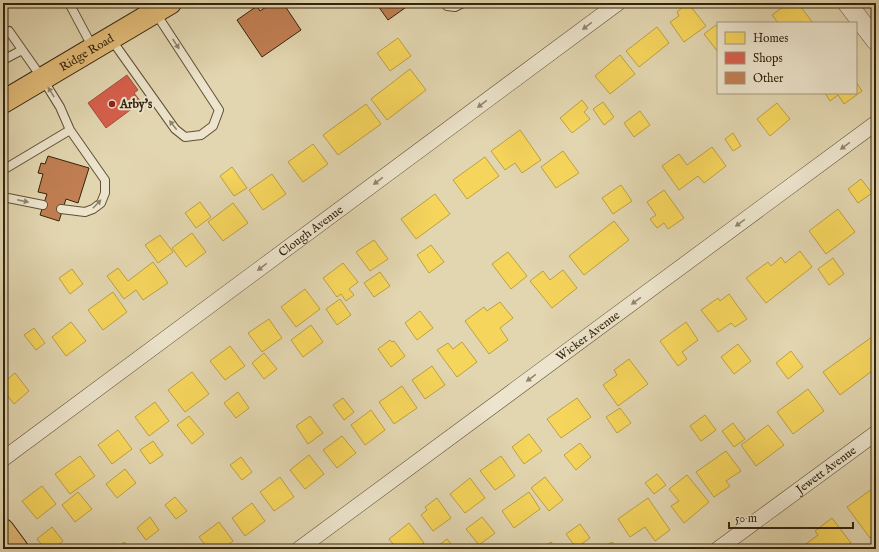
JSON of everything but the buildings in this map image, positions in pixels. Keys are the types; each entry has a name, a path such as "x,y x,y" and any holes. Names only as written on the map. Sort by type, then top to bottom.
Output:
{"main road":[{"name":"Ridge Road","path":"3,102 162,7"},
{"path":"3,530 17,549"}],"street":[{"name":"Clough Avenue","path":"3,458 618,3"},
{"path":"848,3 876,41"},
{"name":"Wicker Avenue","path":"299,549 876,123"},
{"name":"Jewett Avenue","path":"718,549 876,432"}],"lane":[{"path":"69,3 175,129 185,137 200,135 213,126 219,110 162,7"},
{"path":"445,3 447,6 455,8 462,3"},
{"path":"5,31 22,50 42,78 60,107 70,130 105,180 105,193 101,202 93,209 85,212 61,209"},
{"path":"3,60 22,50"},
{"path":"3,170 70,130"},
{"path":"3,197 43,205"}],"place":[{"name":"Arby's","path":"112,104"}]}
